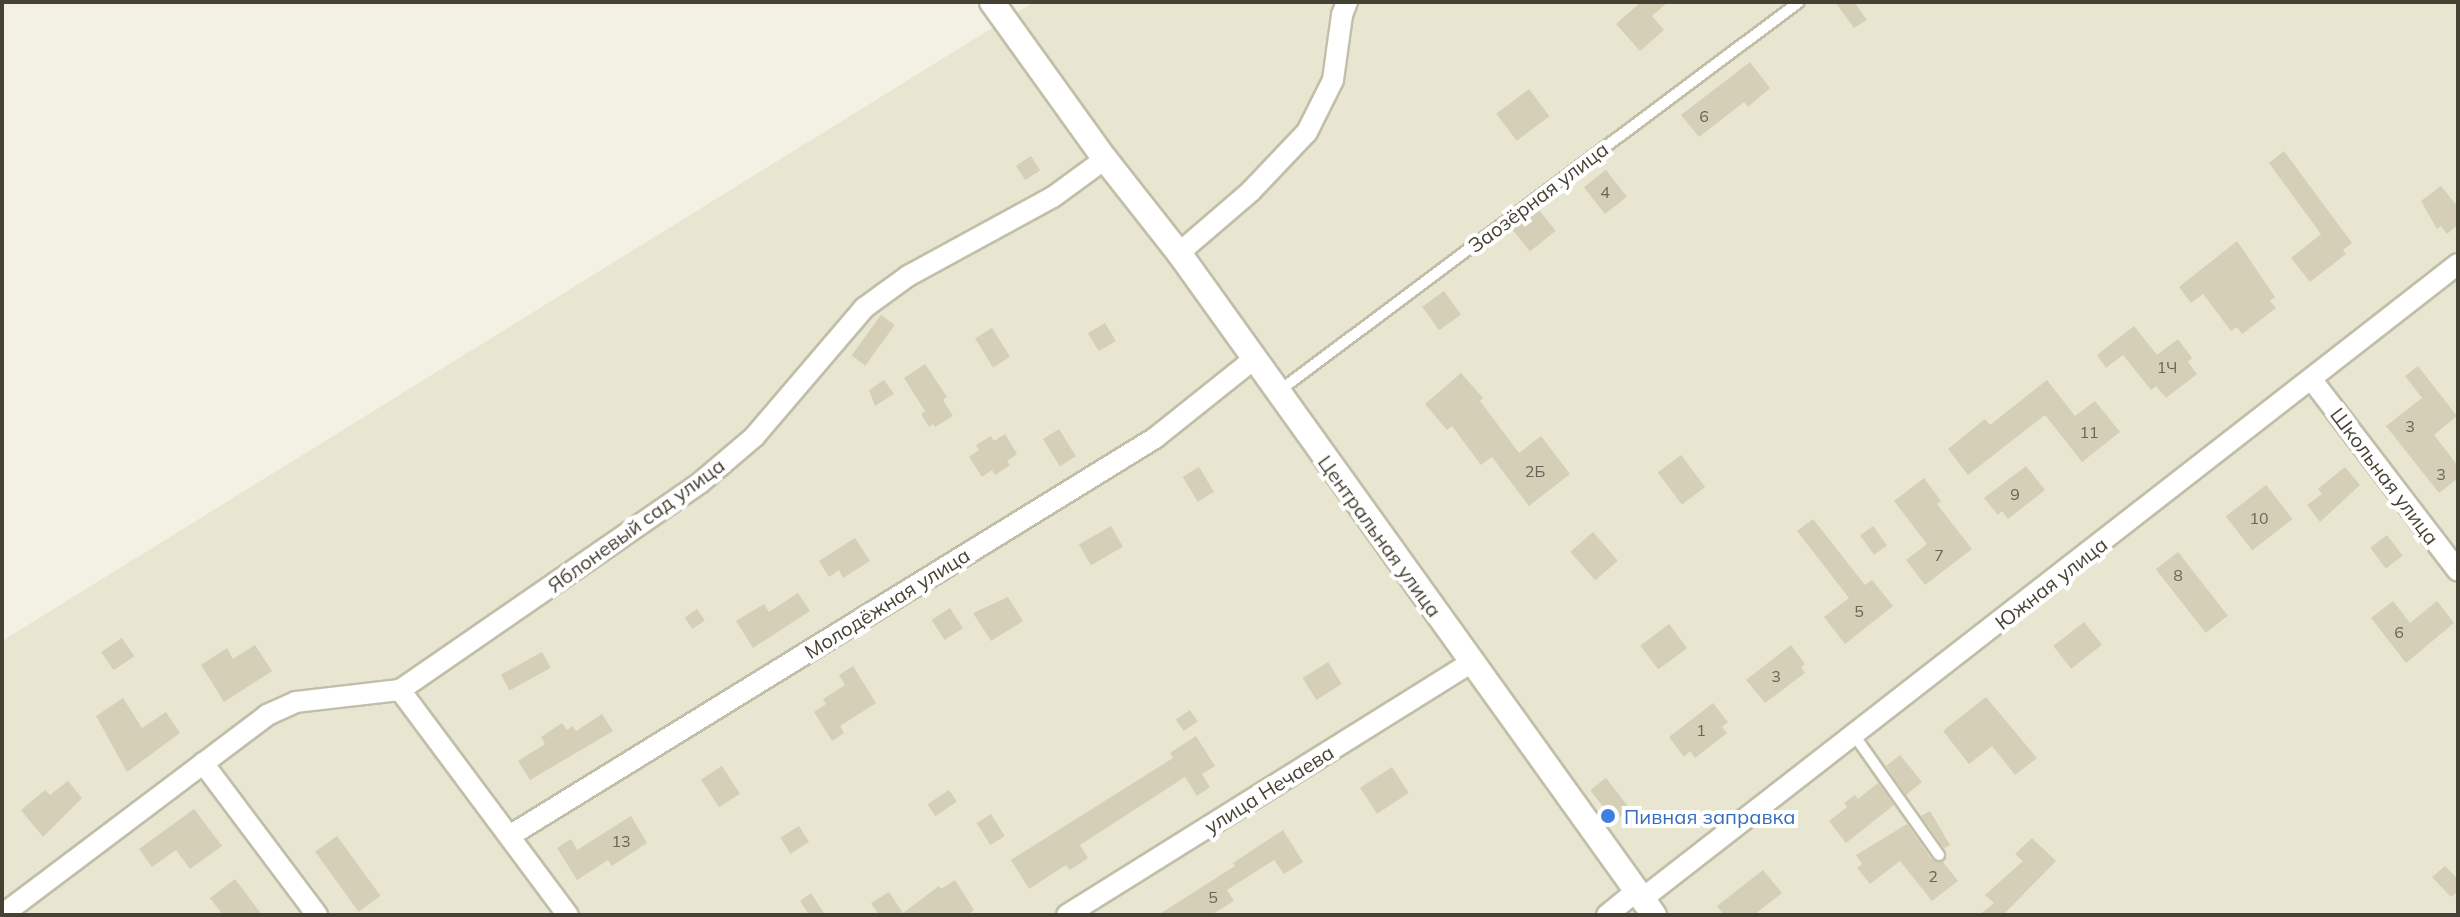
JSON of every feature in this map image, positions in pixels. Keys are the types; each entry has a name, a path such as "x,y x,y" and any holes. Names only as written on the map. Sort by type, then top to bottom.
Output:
{"street":[{"name":"Центральная улица","path":"992,2 1105,159 1179,253 1644,902"},
{"path":"1179,253 1251,191 1307,132 1333,80 1342,15 1347,2"},
{"name":"Яблоневый сад улица","path":"2,915 267,715 296,702 400,690 700,483 754,437 864,308 908,276 1053,197 1105,159"},
{"name":"Южная улица","path":"1607,915 1644,902 2458,264"},
{"name":"Молодёжная улица","path":"511,835 1155,438 1254,359"},
{"name":"Школьная улица","path":"2312,380 2458,571"},
{"name":"улица Нечаева","path":"1067,915 1471,663"},
{"path":"400,690 568,915"},
{"path":"203,763 317,915"}],"lane":[{"name":"Заозёрная улица","path":"1277,393 1799,2"},
{"path":"1854,735 1939,855"}],"shaded area":[{"path":"1034,2 2458,2 2458,915 2,915 2,641"}],"building":[{"path":"1641,2 1668,2 1652,16 1664,30 1640,51 1616,24"},
{"path":"1835,2 1854,2 1867,20 1854,28"},
{"path":"1750,62 1770,88 1748,107 1744,102 1699,137 1681,115"},
{"path":"1529,89 1549,116 1517,141 1496,114"},
{"path":"2284,151 2352,243 2343,250 2346,254 2310,282 2291,258 2321,234 2269,163"},
{"path":"1031,156 1040,170 1025,180 1016,166"},
{"path":"1606,170 1627,197 1605,214 1584,187"},
{"path":"2441,186 2458,207 2458,225 2447,234 2441,226 2437,229 2421,201"},
{"path":"1538,209 1556,231 1530,252 1512,230"},
{"path":"2237,241 2275,297 2270,301 2276,308 2242,334 2237,327 2231,331 2203,294 2191,303 2179,287"},
{"path":"1444,291 1461,314 1439,330 1422,307"},
{"path":"881,315 895,325 865,365 852,355"},
{"path":"1105,323 1116,341 1099,351 1088,333"},
{"path":"2134,326 2157,355 2178,339 2192,358 2188,362 2197,374 2166,398 2156,386 2151,390 2123,355 2106,368 2097,355"},
{"path":"992,328 1010,357 993,367 975,339"},
{"path":"925,364 947,397 943,400 953,416 935,427 933,424 929,427 921,414 925,411 904,378"},
{"path":"2418,366 2457,416 2434,435 2458,466 2458,478 2439,493 2386,426 2422,398 2405,376"},
{"path":"1461,373 1483,398 1480,401 1519,453 1541,436 1570,474 1529,506 1492,457 1481,465 1452,426 1447,430 1425,404"},
{"path":"884,380 894,394 875,406 869,390"},
{"path":"2047,380 2075,416 2095,401 2120,432 2082,462 2045,415 1968,475 1948,449 1985,419 1990,425"},
{"path":"1059,429 1076,456 1060,466 1043,439"},
{"path":"1005,434 1017,454 1007,461 1010,465 995,475 992,470 982,477 969,457 979,450 976,445 991,436 994,441"},
{"path":"1681,455 1705,487 1682,504 1658,472"},
{"path":"2026,466 2045,490 2008,519 2002,511 1998,515 1984,498"},
{"path":"1199,467 1214,492 1198,502 1183,477"},
{"path":"2345,467 2360,485 2320,522 2307,505 2322,494 2318,489"},
{"path":"1924,478 1941,501 1937,504 1972,549 1925,585 1906,560 1927,544 1894,501"},
{"path":"2266,485 2292,519 2252,550 2226,516"},
{"path":"1813,519 1865,585 1872,580 1893,606 1845,644 1824,617 1849,598 1797,531"},
{"path":"1111,526 1123,547 1091,565 1079,544"},
{"path":"1873,526 1887,545 1874,555 1860,535"},
{"path":"1593,532 1618,561 1595,580 1570,552"},
{"path":"2387,535 2403,556 2386,568 2370,548"},
{"path":"855,538 870,561 843,578 839,570 829,577 819,561"},
{"path":"2178,552 2228,616 2206,633 2156,569"},
{"path":"798,593 810,611 753,648 736,621 764,604 769,612"},
{"path":"1008,597 1023,621 991,641 973,613"},
{"path":"2393,601 2410,623 2437,601 2454,623 2406,663 2371,618"},
{"path":"950,608 963,628 945,640 932,620"},
{"path":"697,609 705,621 692,629 685,617"},
{"path":"2084,622 2102,645 2071,669 2053,646"},
{"path":"1669,624 1687,648 1658,670 1640,646"},
{"path":"122,638 134,656 114,670 101,652"},
{"path":"255,645 272,671 224,702 201,665 227,648 233,659"},
{"path":"1791,645 1805,664 1801,667 1805,673 1765,703 1746,680"},
{"path":"542,652 551,668 510,691 501,675"},
{"path":"1328,662 1342,684 1316,700 1303,678"},
{"path":"853,666 876,703 840,726 844,733 832,741 814,712 826,704 823,699 845,685 839,675"},
{"path":"1986,697 2037,758 2015,775 1992,746 1969,764 1943,731"},
{"path":"123,698 142,728 166,712 180,733 127,772 96,716"},
{"path":"1713,703 1728,722 1722,727 1727,733 1695,758 1690,751 1684,757 1669,737"},
{"path":"1190,710 1198,722 1184,731 1176,720"},
{"path":"602,714 613,731 530,780 518,761 545,744 541,737 562,723 567,730 573,726 576,731"},
{"path":"1196,736 1215,766 1202,774 1210,787 1197,796 1185,777 1080,845 1088,858 1070,870 1066,865 1029,889 1011,860 1173,758 1170,753"},
{"path":"1900,755 1922,782 1906,795 1886,766"},
{"path":"722,766 740,794 719,807 701,780"},
{"path":"1392,767 1409,793 1377,814 1360,788"},
{"path":"1606,778 1630,809 1614,821 1590,790"},
{"path":"68,781 82,798 43,837 21,810 45,790 50,795"},
{"path":"1878,783 1894,805 1846,843 1829,821 1847,807 1844,803 1855,795 1858,799"},
{"path":"949,790 957,802 935,816 927,805"},
{"path":"194,809 222,846 190,869 176,850 152,867 139,849"},
{"path":"1930,811 1950,845 1944,848 1921,816"},
{"path":"991,814 1005,836 990,845 977,823"},
{"path":"631,816 647,843 612,866 608,860 577,880 557,848 571,839 577,850"},
{"path":"1907,824 1932,860 1943,862 1958,881 1932,901 1900,861 1870,884 1857,868 1862,864 1856,855"},
{"path":"799,826 809,842 790,854 780,838"},
{"path":"1283,830 1303,862 1284,874 1274,860 1227,890 1234,901 1211,915 1158,915 1235,866 1233,863"},
{"path":"337,836 380,896 359,912 315,852"},
{"path":"2032,838 2056,861 2003,915 1979,915 1994,903 1985,895 2023,861 2015,854"},
{"path":"2445,866 2458,879 2458,891 2451,897 2432,877"},
{"path":"1763,870 1782,893 1754,915 1724,915 1717,906"},
{"path":"235,879 262,915 223,915 210,898"},
{"path":"955,880 974,910 967,915 879,915 871,903 889,892 903,913 939,886 941,889"},
{"path":"811,893 825,915 809,915 800,901"}],"place":[{"name":"Пивная заправка","path":"1608,816"}]}
